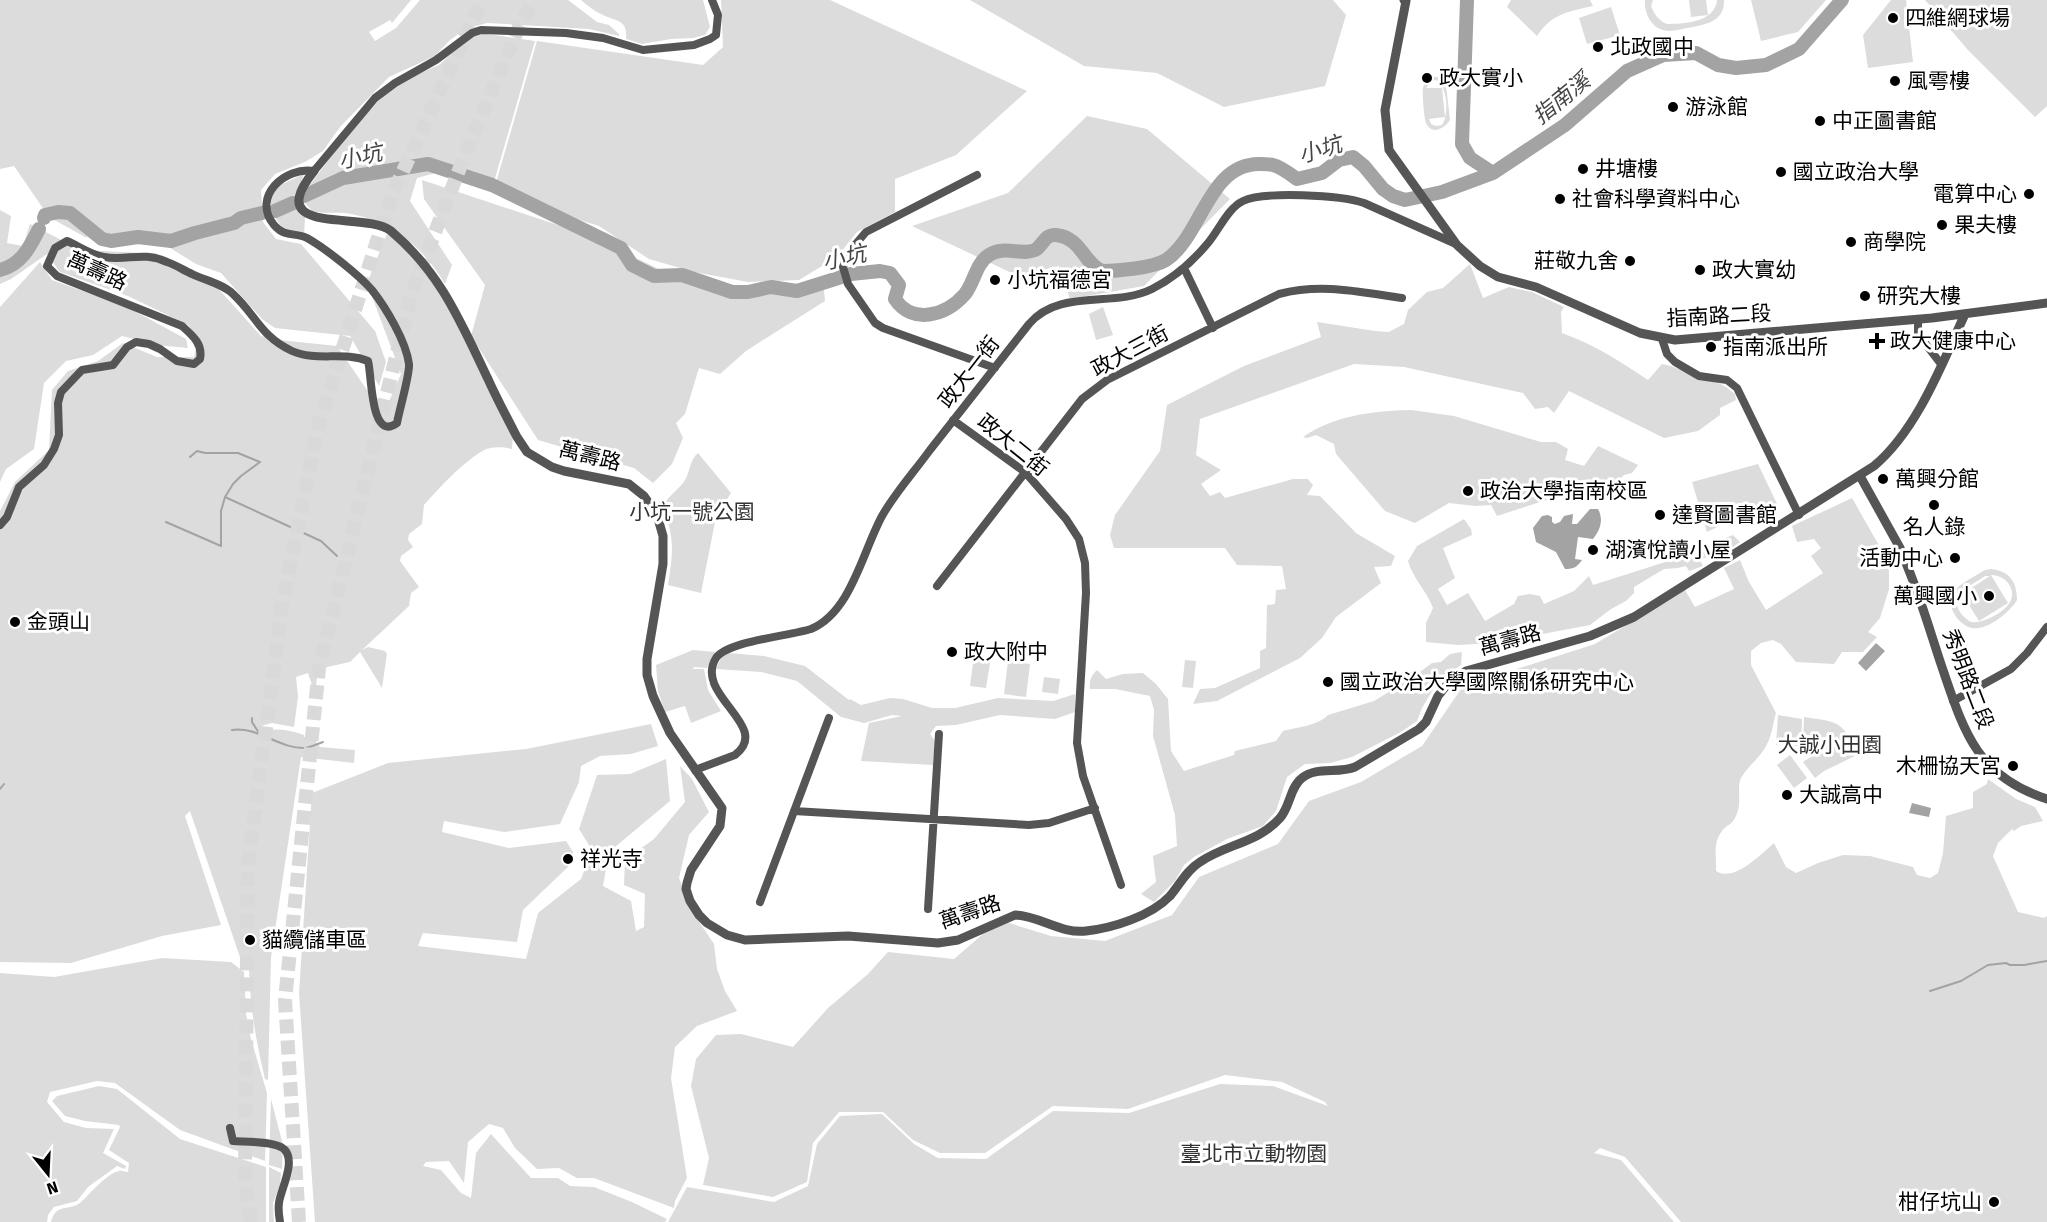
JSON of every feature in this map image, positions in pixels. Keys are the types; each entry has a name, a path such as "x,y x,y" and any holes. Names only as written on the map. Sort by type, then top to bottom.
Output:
{"street":[{"name":"萬壽路","path":"712,0 718,15 716,34 694,45 643,50 603,38 566,33 481,30 472,33 436,60 395,83 375,98 305,182 299,195 304,213 316,218 372,224 388,229 408,246 427,268 454,307 517,437 527,452 564,471 629,484 644,496 651,506 660,526 664,549 647,659 647,675 653,696 670,733 720,804 722,814 716,834 688,876 687,894 699,915 727,935 752,940 870,937 938,943 958,940 1015,915 1078,932 1101,928 1154,908 1169,897 1191,869 1202,860 1251,840 1268,830 1282,816 1302,777 1319,771 1346,770 1355,767 1419,729 1426,722 1438,696 1457,676 1477,667 1560,645 1612,628 1648,609 1874,466 1894,446 1920,406 1965,314"},
{"name":"指南路二段","path":"1405,0 1385,119 1389,150 1457,245 1480,266 1498,277 1536,287 1628,328 1662,339 1699,339 1918,319 2047,303"},
{"name":"萬壽路","path":"0,525 7,517 19,487 44,465 54,449 59,435 58,403 62,392 82,370 113,364 127,347 136,342 160,349 177,361 194,364 200,359 201,352 196,338 182,326 57,276 47,266 49,259 55,248 67,241 106,258 149,255 231,292 265,334 294,352 314,356 358,357 368,361 373,406 377,416 381,424 386,426 397,423 409,365 403,345 387,313 371,289 339,262 305,237 284,234 269,217 267,203 269,192 279,181 302,169 314,171"},
{"path":"977,175 866,232 848,253 844,271 848,284 875,323 883,328 995,368"},
{"name":"政大一街","path":"695,770 735,754 740,751 744,741 745,731 742,724 713,684 711,670 715,658 733,646 811,629 836,612 891,502 1034,318 1044,310 1070,303 1149,290 1184,268 1208,243 1229,213 1240,202 1256,196 1351,198 1457,245"},
{"path":"1184,268 1214,327"},
{"name":"政大三街","path":"938,586 1024,472 1082,399 1096,387 1279,294 1299,289 1338,289 1402,298"},
{"path":"1918,319 1918,334 1941,364"},
{"path":"1662,339 1667,354 1675,362 1699,376 1727,380 1737,388 1799,514"},
{"name":"政大二街","path":"953,420 1024,472 1066,519 1079,538 1085,563 1086,593 1077,743 1083,776 1121,885"},
{"name":"秀明路二段","path":"1860,476 1908,567 1953,701 1966,732 1985,761 2010,782 2047,799"},
{"path":"1953,701 2011,669 2047,627"},
{"path":"760,902 829,718"},
{"path":"928,909 939,734"},
{"path":"794,811 1040,825 1095,808"},
{"path":"230,1128 233,1141 271,1144 284,1149 288,1163 288,1177 279,1204 280,1222"}],"green space":[{"path":"0,0 411,0 392,23 390,20 369,32 375,41 396,28 420,0 568,0 597,22 609,25 619,36 589,29 487,23 465,29 435,56 389,77 340,127 323,151 305,162 275,174 261,190 263,222 276,239 301,244 375,331 386,362 379,386 350,336 275,328 262,319 221,273 196,264 167,246 150,241 85,237 49,217 14,166 0,169"},
{"path":"581,0 703,0 710,27 705,35 693,38 642,44 626,39 623,24 606,17"},
{"path":"721,0 830,0 1027,91 956,155 895,179 895,212 857,232 837,257 799,280 748,282 694,272 649,259 599,226 493,193 537,41 703,65 723,47"},
{"path":"970,0 1333,0 1346,15 1325,86 1224,107 1157,73 1084,66"},
{"path":"1511,0 1590,0 1593,6 1568,12 1555,18 1537,36 1507,7"},
{"path":"1645,0 1653,0 1651,6 1654,12 1667,24 1698,20 1711,13 1717,0 1724,0 1721,13 1712,21 1668,31 1658,28 1650,20"},
{"path":"1689,0 1706,0 1708,15 1691,17"},
{"path":"1751,0 1826,0 1798,32 1761,41"},
{"name":"四維網球場","path":"1891,0 1906,0 1913,62 1868,68 1863,35"},
{"path":"1925,0 2047,0 2047,106 2035,117 1968,50"},
{"path":"1611,7 1620,35 1587,44 1579,18"},
{"path":"480,33 535,41 491,192 439,172 417,178 410,201 452,265 445,284 426,257 391,228 362,216 312,211 305,203 304,193 350,131 386,93 406,79 439,65 466,40"},
{"path":"1432,77 1439,77 1446,85 1450,120 1442,128 1435,130 1426,123 1423,106 1425,83","holes":["1436,80 1443,88 1446,101 1445,117 1442,88 1426,88","1445,117 1442,125 1436,126 1431,124 1429,119"]},
{"path":"1087,116 1147,129 1230,199 1144,286 1070,299 1059,266 1018,276 912,226 1008,193"},
{"path":"304,174 294,199 298,209 305,217 304,238 281,226 272,213 270,197 276,187"},
{"path":"422,180 591,236 675,277 738,296 824,290 825,301 746,351 720,374 699,368 685,414 676,423 683,438 672,464 653,483 634,468 538,440 471,336 485,285 424,199"},
{"path":"0,210 11,216 7,243 23,246 30,224 81,250 143,253 215,285 261,336 337,346 367,390 387,406 401,374 367,283 387,234 409,251 446,301 513,435 512,449 490,448 476,455 444,483 424,505 422,524 409,534 408,540 413,547 401,556 400,561 419,587 411,593 409,606 362,650 368,647 385,651 387,654 382,688 360,652 350,662 318,669 315,694 308,673 296,677 298,697 294,727 272,723 261,726 263,731 284,730 313,738 320,747 355,750 354,763 301,757 271,957 268,1080 265,1079 256,1037 249,968 242,963 190,811 185,816 221,925 162,936 71,963 0,962 0,511 15,482 49,450 52,390 68,371 98,361 123,343 157,357 194,357 198,338 188,325 128,296 60,272 47,254 0,284"},
{"path":"40,262 52,280 125,306 186,339 188,348 156,345 122,336 93,355 66,361 44,383 34,449 6,469 0,482 0,307"},
{"path":"1470,264 1483,298 1509,287 1532,292 1564,307 1561,312 1562,333 1585,342 1648,380 1662,364 1724,386 1735,394 1736,400 1720,408 1720,415 1698,431 1664,438 1569,391 1554,413 1548,407 1535,409 1523,393 1404,367 1354,364 1200,419 1196,455 1221,470 1201,484 1210,496 1220,492 1225,498 1293,479 1308,479 1313,485 1307,495 1320,496 1356,533 1395,556 1391,566 1374,567 1381,583 1336,617 1322,638 1300,658 1217,701 1193,704 1200,689 1215,688 1260,668 1260,651 1266,648 1267,605 1275,604 1276,590 1286,589 1282,566 1237,565 1225,548 1114,548 1110,535 1115,515 1160,451 1167,405 1244,366 1321,337 1317,322 1389,332 1404,324 1408,310 1427,292 1443,288"},
{"path":"1103,307 1113,335 1096,340 1089,314"},
{"path":"1411,410 1454,416 1541,442 1556,442 1568,449 1565,460 1584,466 1598,446 1638,465 1632,473 1624,475 1599,501 1577,490 1497,516 1491,505 1449,503 1415,523 1385,511 1336,454 1334,444 1316,435 1303,437 1341,419"},
{"name":"小坑一號公園","path":"698,453 731,493 716,517 701,593 668,585 672,546 670,528 663,507 685,480 693,459"},
{"path":"1758,464 1778,506 1766,504 1707,532 1692,482"},
{"name":"臺北市立動物園","path":"1852,498 1889,563 1889,589 1880,618 1868,632 1877,637 1863,652 1842,652 1834,664 1796,662 1781,644 1773,640 1761,643 1751,651 1751,665 1776,713 1767,744 1741,778 1739,806 1733,822 1724,828 1717,841 1716,871 1723,874 1739,870 1755,860 1774,843 1786,867 1796,873 1843,855 1870,856 1913,867 1917,875 1930,878 1938,873 1943,853 1946,816 1973,808 1973,792 1987,784 1988,779 2016,799 2035,807 2043,821 2021,826 2014,831 2012,829 1998,843 1993,856 2018,912 2044,918 2047,916 2047,1222 1681,1222 1625,1157 1600,1148 1594,1153 1621,1160 1674,1222 668,1222 687,1187 774,1202 808,1186 817,1144 840,1116 882,1114 914,1144 938,1158 986,1159 1053,1111 1129,1113 1220,1084 1273,1086 1328,1106 1325,1102 1282,1082 1225,1075 1128,1109 1053,1106 985,1153 940,1153 913,1140 883,1112 839,1112 813,1143 807,1182 773,1197 703,1185 709,1158 691,1086 696,1059 716,1035 741,1034 793,1047 828,1008 868,974 888,952 954,959 999,920 1051,936 1105,941 1172,915 1199,877 1278,844 1309,801 1361,782 1422,746 1461,689 1479,681 1595,644 1685,590 1695,607 1734,589 1724,568 1740,560 1749,582 1766,610 1823,573 1811,556 1821,548 1814,539 1797,542 1792,526"},
{"path":"1464,519 1472,535 1443,548 1455,578 1438,589 1447,605 1468,593 1485,621 1514,604 1518,596 1530,594 1540,596 1544,604 1574,591 1589,576 1593,585 1681,557 1689,558 1712,548 1710,544 1733,535 1740,542 1727,551 1725,548 1700,560 1703,566 1689,571 1686,566 1664,569 1634,587 1634,593 1626,601 1590,625 1495,643 1458,645 1426,642 1426,623 1433,608 1408,561 1417,546"},
{"path":"1985,570 1997,570 2011,578 2014,582 2017,600 1998,620 1984,627 1972,628 1962,623 1954,613 1951,596 1960,585","holes":["1991,575 2004,579 2010,586 2011,600 2004,609 1994,616 1982,621 1971,622 1964,617 1957,606 1960,593 1985,576 1990,576 1962,594 1979,621 2008,603"]},
{"path":"693,650 715,652 707,668 692,669 704,669 708,690 721,711 691,723 685,706 665,712 658,691 656,665"},
{"path":"1462,652 1461,665 1437,683 1417,721 1401,732 1352,757 1330,763 1305,764 1287,777 1276,811 1263,826 1227,839 1194,857 1184,865 1175,881 1154,902 1141,894 1156,882 1153,856 1177,846 1175,815 1153,736 1154,710 1150,696 1115,689 1090,689 1091,679 1097,670 1106,679 1123,674 1143,673 1156,684 1168,699 1171,751 1184,771 1234,755 1235,751 1276,741 1283,731 1313,724 1328,715 1374,701 1432,663 1441,662 1450,654"},
{"path":"728,653 764,656 805,666 849,700 861,705 890,698 903,699 932,708 955,708 998,698 1053,701 1075,694 1075,712 1055,719 1000,715 956,725 936,726 930,734 935,741 933,765 861,761 869,723 902,716 892,715 864,723 841,717 797,681 761,672 716,669 721,658"},
{"path":"974,655 991,657 986,688 970,686"},
{"path":"1185,660 1196,661 1193,688 1182,687"},
{"path":"1008,661 1030,664 1026,697 1004,694"},
{"path":"1044,677 1060,679 1058,694 1042,692"},
{"path":"1778,715 1802,719 1801,746 1776,745"},
{"name":"大誠小田園","path":"1804,717 1825,720 1838,725 1848,735 1859,754 1824,771 1815,778 1803,762 1812,756 1803,743"},
{"path":"651,724 658,746 631,754 600,756 581,766 579,782 560,824 504,832 444,821 442,832 509,848 566,841 573,852 570,865 523,910 517,942 423,933 418,946 526,959 538,913 581,879 592,850 579,829 597,775 630,774 666,759 670,801 609,852 603,886 631,901 636,931 644,927 645,894 624,885 625,860 654,839 685,802 680,766 692,779 709,812 689,835 679,878 693,913 714,944 717,969 725,991 737,1011 697,1026 675,1047 671,1078 687,1178 675,1201 674,1208 594,1178 577,1178 559,1168 537,1169 515,1148 503,1128 489,1124 468,1142 464,1183 449,1161 426,1162 423,1166 441,1170 461,1193 471,1198 476,1153 491,1134 531,1178 558,1178 570,1186 594,1187 667,1219 665,1222 315,1222 299,993 312,793 388,763 526,749"},
{"path":"1790,755 1807,778 1794,788 1777,765"},
{"path":"162,958 231,962 244,972 246,1014 267,1093 265,1161 180,1130 115,1083 97,1081 50,1092 47,1102 64,1122 86,1128 114,1129 103,1153 126,1166 125,1169 117,1166 88,1187 77,1201 54,1207 48,1215 47,1222 0,1222 0,973 54,977"},
{"path":"99,1086 117,1089 180,1139 266,1167 266,1222 51,1222 56,1212 77,1205 109,1176 120,1171 128,1172 129,1163 109,1150 119,1125 65,1116 52,1101 57,1096"},
{"path":"271,1099 283,1145 282,1169 269,1165"},
{"path":"269,1167 281,1173 280,1185 273,1203 274,1222 269,1222"}],"shaded area":[{"path":"1590,509 1598,509 1601,517 1599,528 1593,539 1578,537 1575,559 1582,560 1575,567 1565,569 1556,552 1536,542 1533,528 1542,516 1548,515 1552,517 1552,522 1555,524 1560,522 1564,516 1573,514 1572,524 1577,524"},
{"path":"1876,643 1885,651 1866,671 1858,663"},
{"path":"1912,803 1931,808 1929,817 1909,813"}],"waterway":[{"path":"1467,0 1462,144 1470,158 1493,173"},
{"name":"小坑","path":"304,196 343,178 428,164 492,185 621,248 632,265 654,276 682,275 732,292 748,292 771,287 797,291 851,274 880,271 890,273 899,285 895,299 902,307 920,315 929,314 939,312 957,302 965,294 981,263 989,255 1001,251 1030,252 1052,235 1065,237 1071,241 1090,262 1102,271 1160,263 1178,249 1189,235 1217,188 1228,176 1242,167 1259,164 1273,165 1297,179 1322,173 1339,160 1353,157 1364,166 1383,189 1393,196 1405,200 1442,192 1493,173 1565,125 1627,71 1663,55 1696,53 1718,65 1736,68 1766,65 1799,49 1842,0"},
{"name":"小坑","path":"275,211 293,203"},
{"name":"小坑","path":"44,218 45,215 58,212 70,213 102,239 111,241 138,237 171,241 262,213"},
{"name":"小坑","path":"0,270 19,260 39,229"},
{"path":"190,457 197,451 238,453 260,462 241,476 225,497"},
{"path":"166,522 221,546 221,511 225,497 321,541 337,556"},
{"path":"252,718 259,733"},
{"path":"232,730 251,731 295,747 305,748 323,742"},
{"path":"0,789 4,784"},
{"path":"1930,991 1961,981 1988,965 2006,963 2024,965 2047,961"}],"tunnel":[{"path":"251,1222 245,1178 248,863 283,600 319,423 391,197 482,0"},
{"path":"299,1222 285,1000 319,668 412,292 466,152 519,27 534,0"}],"place":[{"name":"四維網球場","path":"1893,18"},
{"name":"北政國中","path":"1598,47"},
{"name":"政大實小","path":"1427,78"},
{"name":"風雩樓","path":"1895,81"},
{"name":"游泳館","path":"1673,107"},
{"name":"中正圖書館","path":"1820,121"},
{"name":"井塘樓","path":"1583,169"},
{"name":"國立政治大學","path":"1781,172"},
{"name":"電算中心","path":"2029,194"},
{"name":"社會科學資料中心","path":"1560,199"},
{"name":"果夫樓","path":"1942,225"},
{"name":"商學院","path":"1851,242"},
{"name":"莊敬九舍","path":"1630,261"},
{"name":"政大實幼","path":"1700,270"},
{"name":"小坑福德宮","path":"995,280"},
{"name":"研究大樓","path":"1865,296"},
{"name":"政大健康中心","path":"1877,341"},
{"name":"指南派出所","path":"1711,347"},
{"name":"萬興分館","path":"1883,479"},
{"name":"政治大學指南校區","path":"1468,491"},
{"name":"名人錄","path":"1934,505"},
{"name":"達賢圖書館","path":"1660,515"},
{"name":"湖濱悅讀小屋","path":"1593,550"},
{"name":"活動中心","path":"1955,558"},
{"name":"萬興國小","path":"1989,596"},
{"name":"金頭山","path":"15,622"},
{"name":"政大附中","path":"952,652"},
{"name":"國立政治大學國際關係研究中心","path":"1328,682"},
{"name":"木柵協天宮","path":"2013,766"},
{"name":"大誠高中","path":"1787,795"},
{"name":"祥光寺","path":"568,859"},
{"name":"貓纜儲車區","path":"250,940"},
{"name":"柑仔坑山","path":"1994,1202"}],"water label":[{"name":"指南溪","path":"1561,98"}]}
